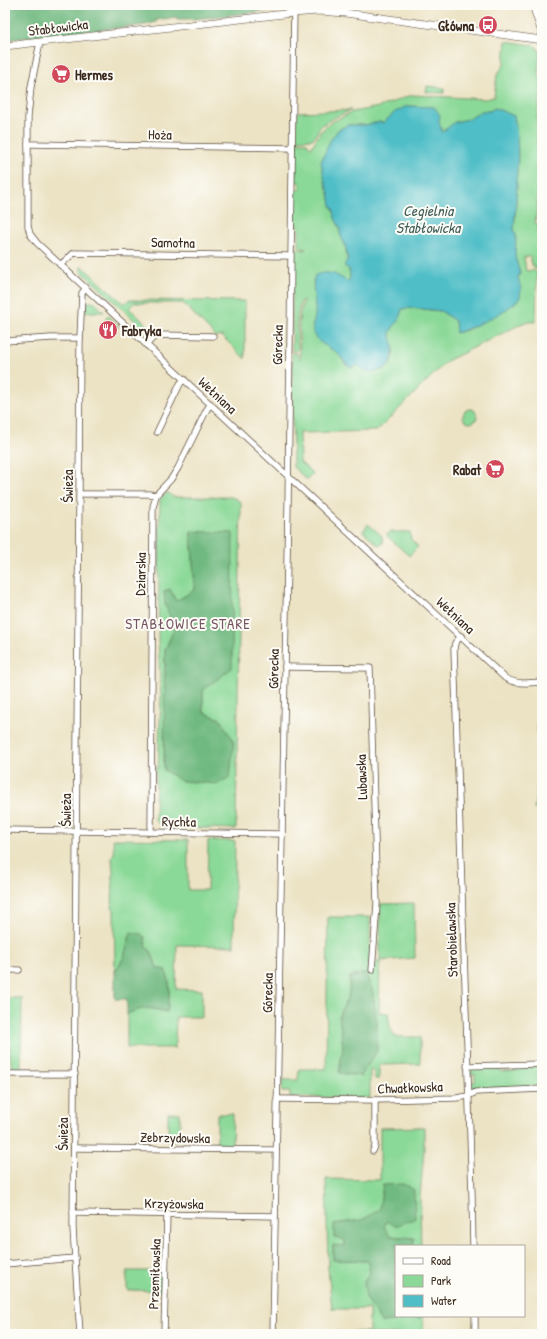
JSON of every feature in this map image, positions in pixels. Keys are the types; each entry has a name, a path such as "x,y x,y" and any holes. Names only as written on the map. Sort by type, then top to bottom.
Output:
{"street":[{"path":"532,5 542,32"},
{"name":"Stabłowicka","path":"5,46 294,9 345,13 542,40"},
{"name":"Górecka","path":"273,1334 285,667 294,9"},
{"name":"Wełniana","path":"40,42 30,100 28,144 28,226 30,234 37,244 505,678 521,684 542,682"},
{"name":"Hoża","path":"28,144 292,148"},
{"name":"Samotna","path":"60,265 74,252 290,256"},
{"name":"Świeża","path":"80,1334 73,1213 80,494 80,338 82,293 86,288"},
{"path":"146,344 156,335 214,336"},
{"path":"5,341 80,338"},
{"path":"156,432 180,384 184,379"},
{"path":"80,494 156,495 171,479 178,468 207,409 211,404"},
{"name":"Dziarska","path":"150,832 153,545 154,507 156,495"},
{"name":"Starobielawska","path":"461,636 455,643 454,649 473,1245"},
{"name":"Lubawska","path":"285,667 370,668 376,904 372,970"},
{"name":"Rychła","path":"5,830 282,834"},
{"path":"5,970 19,970"},
{"path":"467,1066 542,1064"},
{"path":"5,1074 74,1074"},
{"name":"Chwałkowska","path":"277,1099 375,1100 456,1098 468,1096 476,1092 542,1089"},
{"path":"373,1151 375,1146 375,1100"},
{"name":"Zebrzydowska","path":"74,1148 276,1150"},
{"name":"Krzyżowska","path":"73,1213 275,1216"},
{"name":"Przemiłowska","path":"164,1334 167,1214"},
{"path":"5,1264 75,1258"},
{"path":"475,1317 475,1334"}],"green space":[{"path":"5,5 290,5 287,9 194,19 177,19 177,17 156,20 156,22 145,25 5,40"},
{"path":"506,41 533,45 539,49 541,95 537,122 538,198 535,223 538,224 537,270 533,267 530,257 524,257 526,271 533,270 537,273 536,322 525,322 447,361 377,431 299,433 300,462 313,474 307,480 293,467 292,353 297,353 299,359 301,357 299,320 304,301 302,300 297,318 298,349 296,351 292,351 293,248 306,249 299,247 299,227 294,226 294,190 300,190 300,182 295,182 295,142 306,142 311,148 321,131 332,122 352,112 379,107 412,95 485,99 494,97 497,75 504,65","holes":["407,106 434,107 442,132 455,122 469,119 482,111 490,111 495,108 514,116 518,157 514,230 516,235 515,257 520,273 518,277 515,303 467,330 456,333 455,321 441,311 413,308 402,309 390,333 394,351 391,364 387,368 378,371 372,371 357,365 352,368 345,364 339,354 323,344 312,326 316,316 313,280 340,277 348,282 350,277 345,245 340,234 340,228 335,218 325,182 327,149 330,141 338,130 348,125 383,123"]},
{"path":"427,86 444,88 444,93 426,92"},
{"path":"351,110 321,126 313,139 295,140 296,115 298,112"},
{"path":"82,266 124,304 128,300 245,301 245,359 222,336 216,337 183,303 134,303 129,308 152,330 147,332 80,270"},
{"path":"86,302 94,302 104,312 85,312"},
{"path":"108,315 119,326 116,329 106,320"},
{"path":"467,409 473,409 477,413 477,419 473,423 467,423 463,419 463,413"},
{"path":"168,492 173,497 232,497 241,502 236,829 162,827 155,820 156,768 158,768 161,698 158,641 160,499","holes":["191,532 203,690 203,712 220,719 164,770 165,650 175,627 176,601 195,590"]},
{"path":"368,524 382,536 383,543 378,545 363,531"},
{"path":"191,531 233,533 232,668 203,690 203,712 220,719 234,742 230,777 218,784 181,781 164,770 165,650 175,627 165,605 164,591 170,589 176,601 195,590"},
{"path":"390,532 410,532 411,539 418,547 409,556 388,537 387,534"},
{"path":"539,687 542,688 542,711 538,707"},
{"path":"542,718 542,743 538,743 537,722"},
{"path":"542,769 542,820 541,809 534,809 539,774"},
{"path":"113,839 188,840 188,890 207,890 208,840 235,841 234,946 177,945 176,989 202,990 202,1017 176,1017 175,1048 127,1048 127,1014 147,1008 167,1012 169,980 165,970 157,968 151,951 131,932 124,957 115,972 114,910 112,907 112,858 114,853"},
{"path":"414,903 415,958 380,961 379,1012 388,1013 390,1027 395,1037 420,1037 420,1064 379,1065 379,1079 375,1079 374,1070 370,1069 370,1098 290,1097 290,1092 282,1092 282,1078 284,1078 284,1080 298,1080 299,1069 326,1069 328,917 370,917 370,969 380,960 380,904","holes":["350,977 361,1076 340,1073 343,1046 339,1016 349,994"]},
{"path":"131,932 141,934 145,937 146,947 151,951 157,968 165,970 169,980 167,1012 147,1008 127,1014 127,999 115,999 115,972 124,957"},
{"path":"365,973 372,988 377,1020 377,1051 361,1076 339,1073 343,1046 339,1016 349,994 350,977"},
{"path":"5,998 22,998 21,1071 12,1069 5,1022"},
{"path":"542,1066 542,1086 471,1089 470,1083 475,1082 475,1074 470,1074 470,1070 472,1068 500,1068 500,1072 516,1071 516,1067"},
{"path":"168,1113 180,1113 180,1141 168,1141"},
{"path":"217,1114 233,1114 232,1145 214,1144 214,1142 217,1142"},
{"path":"424,1127 424,1150 420,1197 421,1245 413,1245 414,1238 390,1236 383,1226 387,1221 383,1185 380,1210 362,1220 334,1224 345,1240 345,1247 333,1246 333,1260 369,1261 370,1274 381,1322 423,1317 424,1334 326,1334 326,1332 369,1332 369,1309 332,1309 328,1268 326,1179 380,1180 380,1128"},
{"path":"403,1184 414,1190 415,1219 395,1226 387,1221 384,1226 390,1236 414,1238 413,1245 395,1245 395,1317 420,1318 381,1322 366,1298 364,1280 370,1274 368,1261 333,1260 333,1245 345,1246 345,1240 334,1237 334,1224 362,1220 379,1210 383,1185"},
{"path":"127,1271 161,1271 160,1291 127,1290"}],"water":[{"name":"Cegielnia Stabłowicka","path":"407,106 434,107 440,115 439,121 442,132 455,122 469,119 482,111 490,111 495,108 514,116 518,156 514,230 516,235 515,257 520,273 518,277 521,289 520,298 507,309 472,327 456,333 455,321 441,311 413,308 402,309 399,321 390,333 393,344 392,359 382,370 370,372 364,371 357,365 352,368 347,365 337,353 318,341 313,332 315,309 313,284 315,275 329,273 348,282 350,277 349,269 344,266 348,258 345,245 340,234 340,228 331,205 321,162 330,141 338,130 348,125 383,123 395,112"}],"place":[{"name":"Główna","path":"488,25"},
{"name":"Hermes","path":"61,74"},
{"name":"Fabryka","path":"108,330"},
{"name":"Rabat","path":"495,469"}],"district":[{"name":"STABŁOWICE STARE","path":"188,623"}]}
